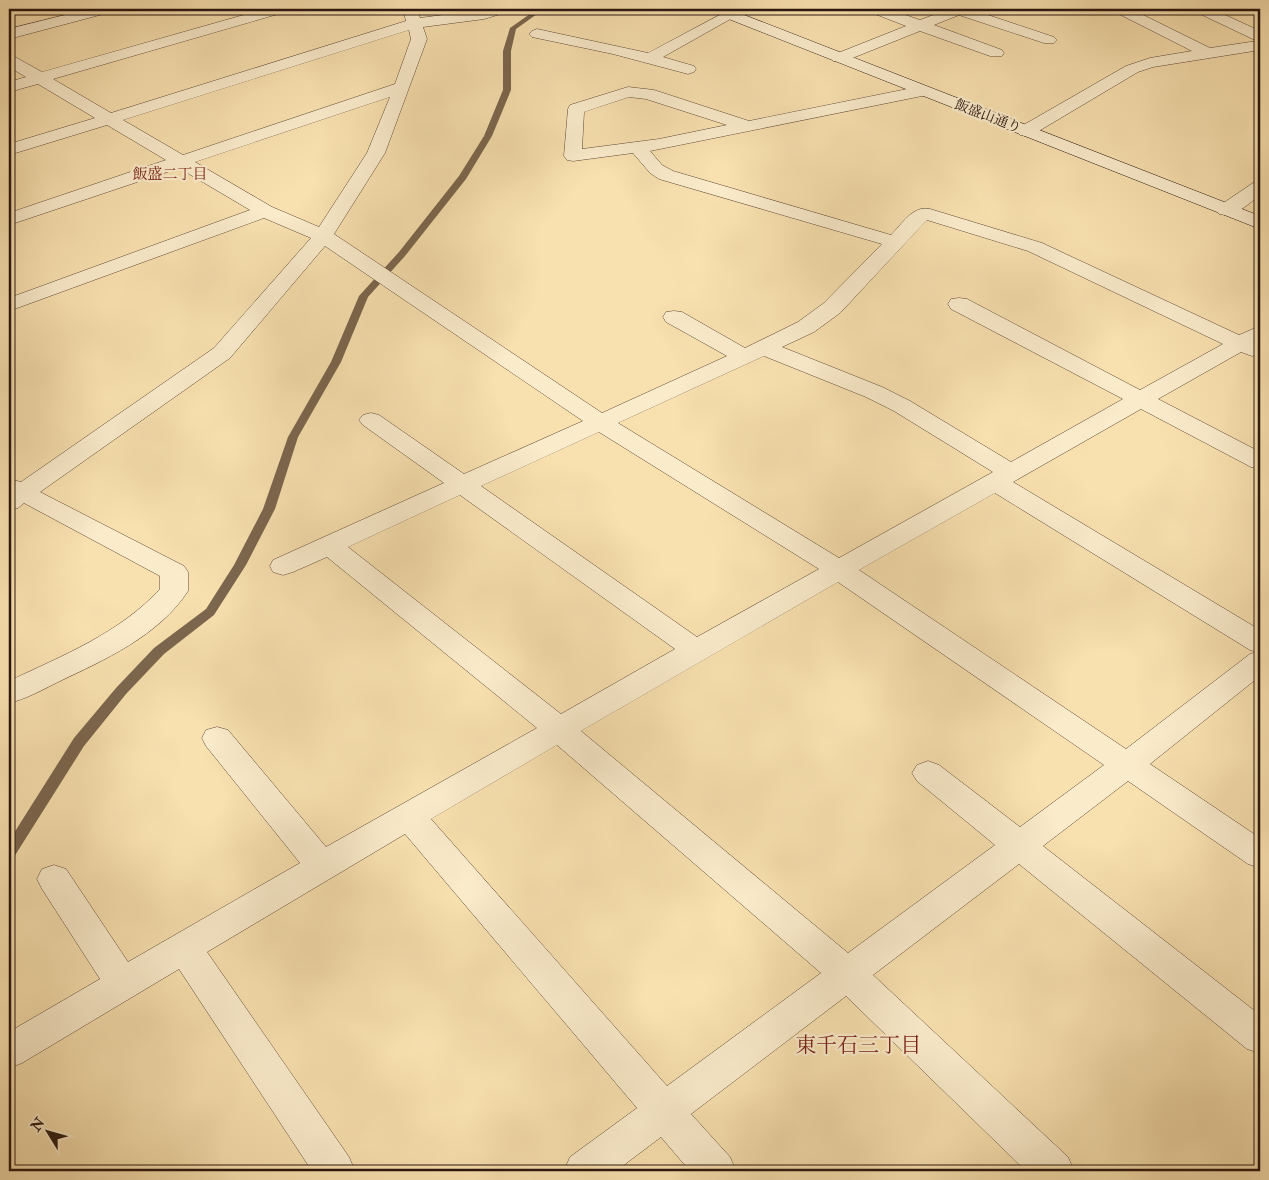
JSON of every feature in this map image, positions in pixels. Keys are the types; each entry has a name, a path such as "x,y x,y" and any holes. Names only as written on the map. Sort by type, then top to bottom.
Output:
{"street":[{"path":"9,34 106,9"},
{"path":"9,87 280,9"},
{"path":"9,150 412,16 484,15 502,9"},
{"path":"875,9 996,53"},
{"path":"838,58 960,9 1049,40"},
{"path":"1120,9 1209,54"},
{"path":"1202,9 1260,38"},
{"path":"650,58 722,12"},
{"name":"飯盛山通り","path":"722,12 1260,223"},
{"path":"13,494 222,353 324,236 376,154 419,39 412,16"},
{"path":"563,38 586,26"},
{"path":"537,34 650,58 688,69"},
{"path":"1026,132 1132,70 1150,63 1260,45"},
{"path":"9,60 265,211 324,236 600,422 840,570 1260,855"},
{"path":"9,219 402,87"},
{"path":"748,126 648,94 628,92 576,109 573,156 638,147 748,126 922,91"},
{"path":"638,147 656,169 666,175 895,242"},
{"path":"1226,210 1260,187"},
{"path":"9,305 265,211"},
{"path":"283,566 755,353 806,327 832,308 924,213 1036,246 1253,343"},
{"path":"959,304 1260,462"},
{"path":"674,318 755,353 874,392 902,406 1004,477 1260,644"},
{"path":"9,1051 322,866 696,650 1142,399 1253,343"},
{"path":"371,420 696,650"},
{"path":"9,693 77,661 121,637 152,615 174,591 174,572 13,494"},
{"path":"329,545 560,730 848,974 1054,1171"},
{"path":"584,1171 1128,765 1260,662"},
{"path":"217,738 322,866"},
{"path":"928,773 1260,1037"},
{"path":"409,816 716,1171"},
{"path":"54,879 123,984"},
{"path":"185,948 335,1171"}],"waterway":[{"path":"9,853 79,742 121,691 159,651 210,612 240,565 269,509 293,437 336,362 364,296 402,254 463,177 488,136 507,90 507,51 513,28 541,9"}],"district":[{"name":"飯盛二丁目","path":"170,174"},
{"name":"東千石三丁目","path":"858,1045"}]}
